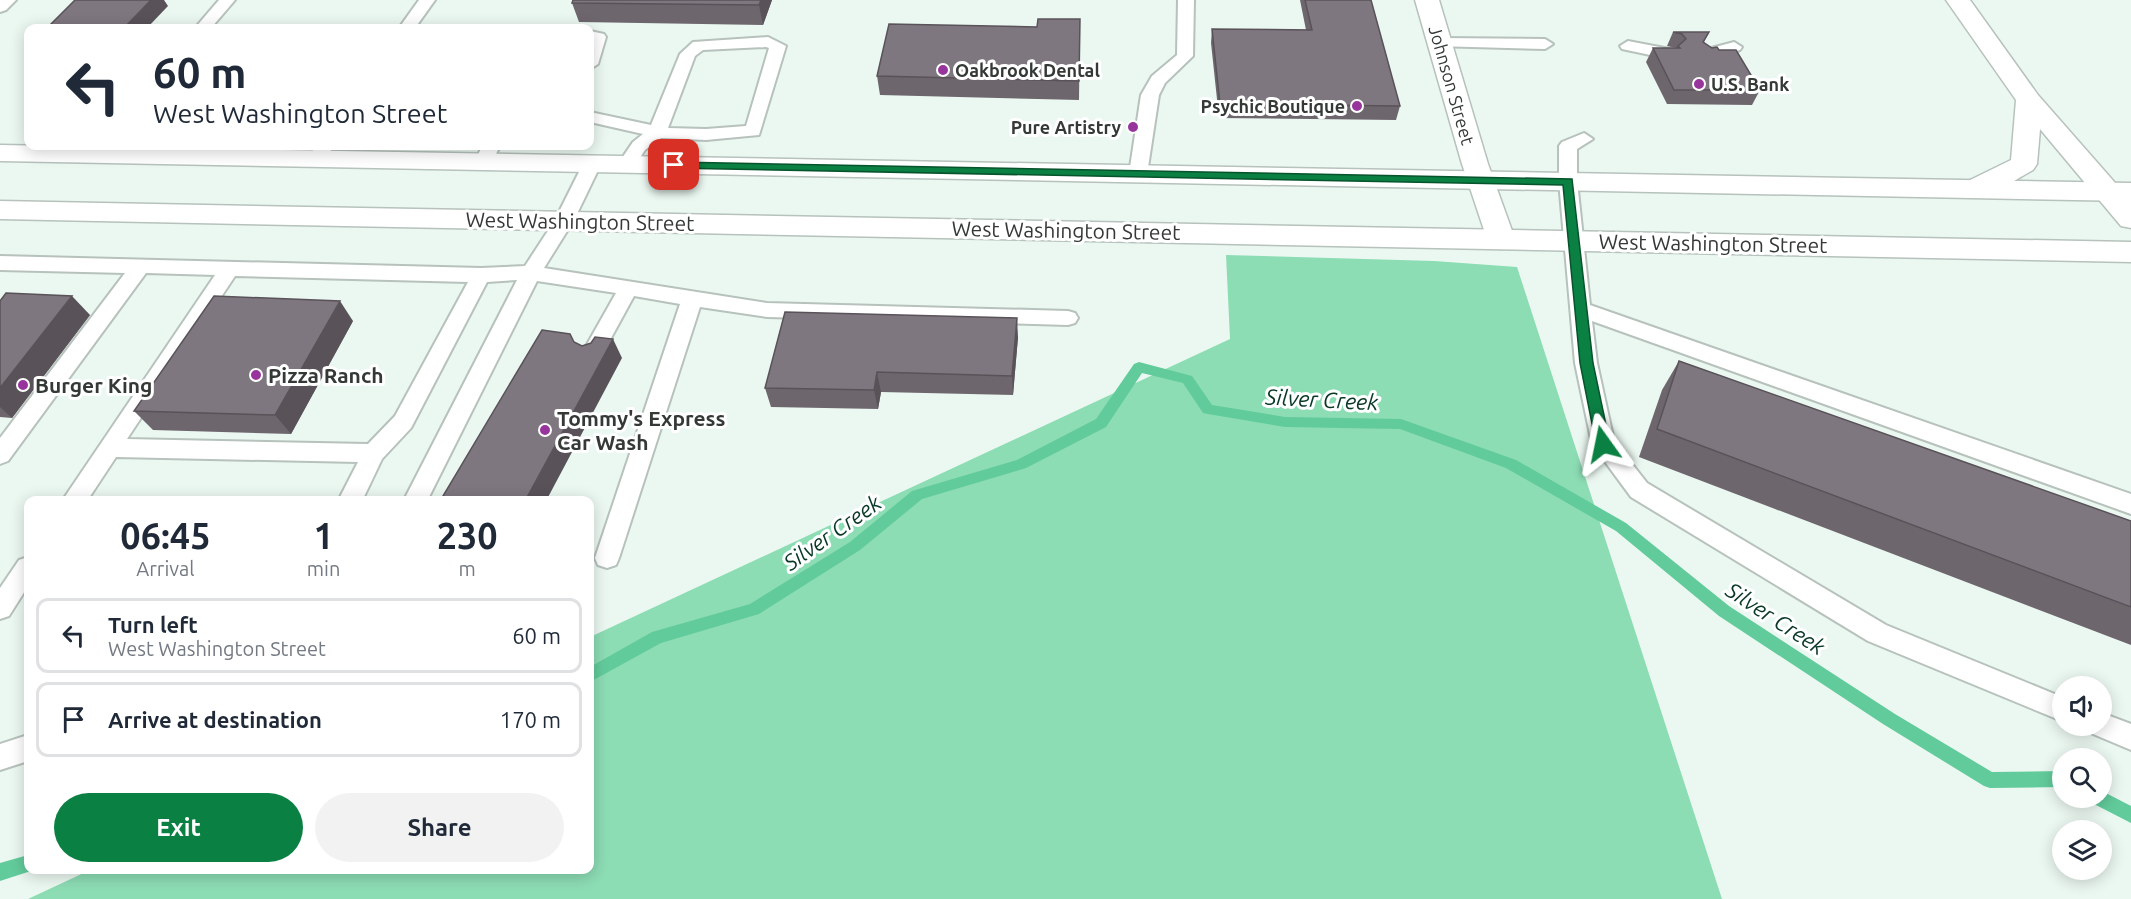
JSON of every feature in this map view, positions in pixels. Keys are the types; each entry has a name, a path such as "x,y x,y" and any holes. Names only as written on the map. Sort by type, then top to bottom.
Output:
{"main road":[{"name":"Johnson Street","path":"1427,0 1480,180 1501,238"},
{"path":"1958,0 2029,100 2118,192 2131,219"},
{"path":"1974,189 2024,164 2029,100"},
{"path":"0,153 487,154 592,164 2118,192"},
{"name":"West Washington Street","path":"0,210 2131,252"}],"lane":[{"path":"0,7 8,0"},
{"path":"206,24 227,0"},
{"path":"411,24 427,0"},
{"path":"1137,174 1150,95 1158,80 1185,56 1186,0"},
{"path":"594,117 618,120 657,132 710,137 753,131 778,46 768,42 699,45 688,54 657,132 639,146 627,164"},
{"path":"1440,43 1545,44"},
{"path":"1628,46 1669,54"},
{"path":"1706,55 1734,46"},
{"path":"1584,140 1568,146 1568,182 1586,363 1603,444 1639,490 1876,633 2052,705"},
{"path":"418,496 531,273 564,220 592,164"},
{"path":"0,263 481,275 531,273 767,310 1068,318"},
{"path":"0,454 141,266"},
{"path":"77,496 231,267"},
{"path":"352,496 373,453 403,422 481,275"},
{"path":"592,355 628,289"},
{"path":"606,558 692,299"},
{"path":"1581,309 2131,504"},
{"path":"110,448 373,453"},
{"path":"0,609 24,573"},
{"path":"2112,729 2131,737"},
{"path":"0,757 24,749"}],"green space":[{"path":"1226,255 1434,261 1517,267 1722,899 28,899 81,874 594,874 594,635 1230,339"}],"building":[{"path":"75,0 151,0 128,24 51,24"},
{"path":"573,0 761,0 759,5 572,3"},
{"path":"1305,0 1371,0 1400,106 1220,104 1212,29 1312,30"},
{"path":"1038,19 1080,19 1079,81 877,76 889,24 1037,27"},
{"path":"1673,32 1709,32 1703,42 1712,48 1736,50 1760,90 1674,90 1653,48 1680,48 1678,46 1686,39 1682,34"},
{"path":"6,293 72,296 0,388 0,301"},
{"name":"Pizza Ranch","path":"214,296 340,301 275,415 134,411"},
{"path":"785,312 1017,318 1012,376 877,372 874,390 765,388"},
{"name":"Tommy's Express Car Wash","path":"542,330 570,334 574,342 582,346 591,343 595,337 613,339 528,496 443,496"},
{"path":"1679,361 2131,521 2131,607 1657,429"}],"waterway":[{"name":"Silver Creek","path":"594,673 657,637 754,609 855,546 917,495 1021,464 1101,423 1139,367 1187,379 1208,409 1285,422 1401,424 1511,464 1621,527 1724,611 1889,719 1990,780 2052,779"},
{"name":"Silver Creek","path":"2112,805 2131,815"},
{"name":"Silver Creek","path":"0,872 24,865"}],"place":[{"name":"Oakbrook Dental","path":"943,70"},
{"name":"U.S. Bank","path":"1699,84"},
{"name":"Psychic Boutique","path":"1357,106"},
{"name":"Pure Artistry","path":"1133,127"},
{"name":"Pizza Ranch","path":"256,375"},
{"name":"Burger King","path":"23,385"},
{"name":"Tommy's Express Car Wash","path":"545,430"}],"route":[{"path":"674,165 1568,182 1586,363 1603,444"}]}
